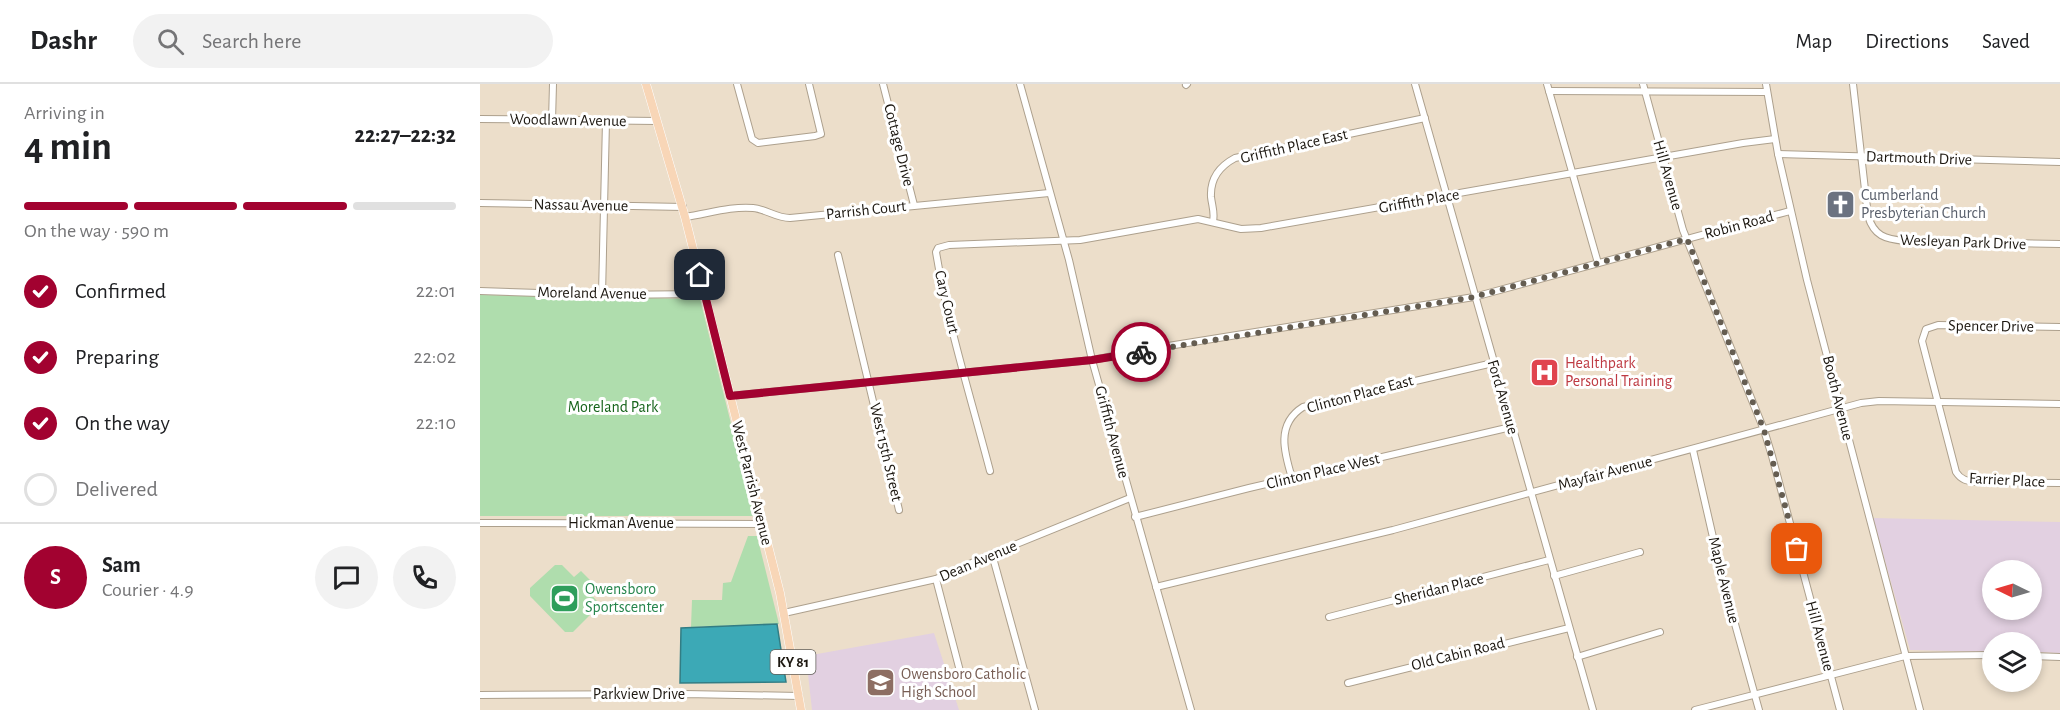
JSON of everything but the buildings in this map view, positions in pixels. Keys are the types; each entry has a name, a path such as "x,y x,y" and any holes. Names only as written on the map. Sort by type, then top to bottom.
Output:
{"main road":[{"name":"West Parrish Avenue","path":"645,84 686,217 763,524 784,613 801,710"}],"street":[{"path":"552,121 553,84"},
{"path":"737,84 752,139 758,143 821,134 809,84"},
{"name":"Cottage Drive","path":"883,84 914,205"},
{"name":"Griffith Avenue","path":"1020,84 1063,240 1092,360 1191,710"},
{"name":"Ford Avenue","path":"1415,84 1593,710"},
{"name":"Booth Avenue","path":"1766,84 1790,211 1920,710"},
{"name":"Wesleyan Park Drive","path":"1852,84 1868,216 1875,231 1887,239 2060,244"},
{"path":"1598,263 1548,88 1767,92"},
{"name":"Hill Avenue","path":"1644,88 1687,239 1764,430 1840,710"},
{"name":"Griffith Place East","path":"1213,221 1211,192 1214,179 1221,167 1235,158 1425,118"},
{"name":"Woodlawn Avenue","path":"480,119 657,121"},
{"path":"602,295 606,121"},
{"name":"Griffith Place","path":"1063,240 1080,240 1198,219 1241,229 1261,228 1775,139"},
{"name":"Dartmouth Drive","path":"1778,154 2060,162"},
{"name":"Parrish Court","path":"686,217 748,208 759,209 783,218 1049,193"},
{"name":"Nassau Avenue","path":"480,204 683,207"},
{"name":"Robin Road","path":"730,396 870,384 1092,360 1474,297 1790,211"},
{"name":"Cary Court","path":"965,373 938,265 937,249 949,245 1063,240"},
{"name":"West 15th Street","path":"838,255 899,510"},
{"name":"Moreland Avenue","path":"480,291 602,295 705,294"},
{"name":"Spencer Drive","path":"1938,402 1922,341 1926,329 1938,325 2060,327"},
{"name":"Clinton Place East","path":"1292,478 1284,444 1285,429 1292,416 1304,407 1493,363"},
{"path":"965,373 990,471"},
{"name":"Mayfair Avenue","path":"1156,587 1393,530 1841,409 1879,401 2060,404"},
{"name":"Farrier Place","path":"1938,402 1956,472 1964,479 1976,482 2060,483"},
{"name":"Clinton Place West","path":"1136,517 1511,427"},
{"name":"Maple Avenue","path":"1693,450 1723,581 1759,710"},
{"name":"Dean Avenue","path":"784,613 936,579 1130,498"},
{"name":"Hickman Avenue","path":"480,523 763,524"},
{"path":"1554,576 1640,552"},
{"path":"992,554 1035,710"},
{"name":"Sheridan Place","path":"1329,617 1549,560"},
{"path":"936,579 961,675"},
{"name":"Old Cabin Road","path":"1348,683 1569,628"},
{"path":"1577,657 1660,632"},
{"path":"1695,710 1905,656 1982,656"},
{"path":"2042,656 2060,657"},
{"name":"Parkview Drive","path":"480,694 799,696"}],"shaded area":[{"path":"1873,518 2060,522 2060,653 2042,652 2042,632 1982,632 1982,652 1910,650"},
{"name":"Owensboro Catholic High School","path":"934,633 959,710 812,710 806,656"}],"green space":[{"name":"Moreland Park","path":"480,295 700,299 754,516 480,516"},
{"path":"748,536 757,536 779,624 691,627 692,600 722,600 723,583 731,582"},
{"name":"Owensboro Sportscenter","path":"555,565 562,565 574,577 581,571 594,584 588,591 597,601 597,608 573,632 565,632 530,596 530,588"}],"water":[{"path":"777,624 786,682 680,683 681,628"}],"way so far":[{"path":"1141,352 1474,297 1687,239 1764,430 1797,549"}],"place":[{"name":"Cumberland Presbyterian Church","path":"1840,204"},
{"name":"Healthpark Personal Training","path":"1544,372"},
{"name":"Owensboro Sportscenter","path":"564,598"},
{"name":"Owensboro Catholic High School","path":"880,683"}],"route":[{"path":"700,275 730,396 850,386 1092,360 1141,352"}]}
